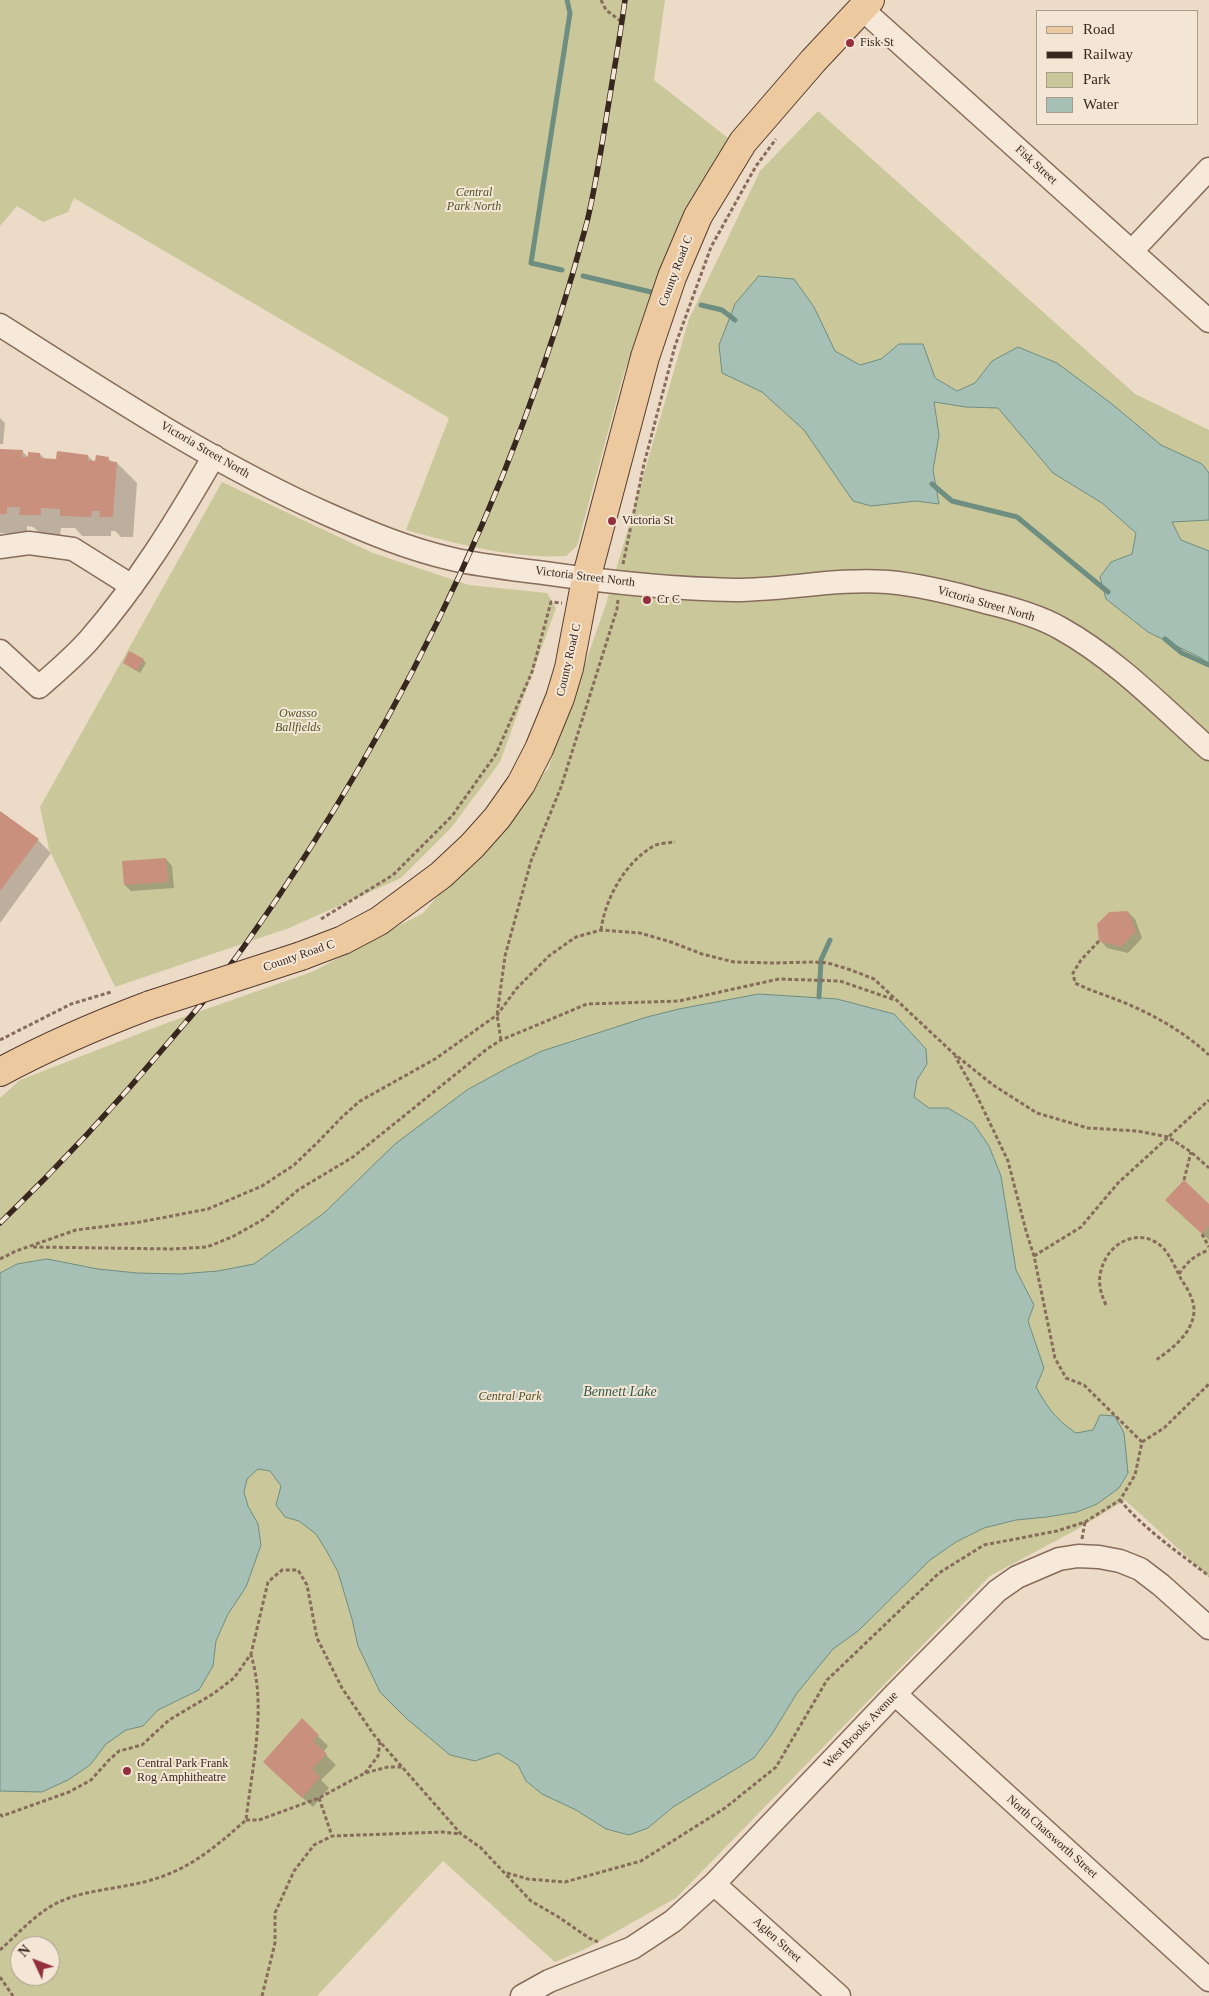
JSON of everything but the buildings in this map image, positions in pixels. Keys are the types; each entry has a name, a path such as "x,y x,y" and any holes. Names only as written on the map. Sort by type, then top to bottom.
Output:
{"main road":[{"name":"County Road C","path":"0,1072 43,1049 91,1027 150,1005 301,956 344,940 379,921 441,875 498,818 521,784 539,750 554,715 570,668 586,579 645,357 672,278 698,216 743,142 813,61 866,4"}],"street":[{"name":"Fisk Street","path":"866,4 1209,321"},
{"path":"1132,251 1209,169"},
{"name":"Victoria Street North","path":"0,324 91,383 284,495 373,534 411,548 467,562 586,579 690,589 739,590 819,583 887,582 936,589 1025,612 1059,627 1097,652 1134,681 1209,749"},
{"path":"0,651 39,687 89,640 132,586 170,532 214,456"},
{"path":"0,547 30,543 72,549 132,586"},
{"name":"West Brooks Avenue","path":"522,1996 549,1980 632,1948 651,1938 673,1921 714,1884 895,1694 997,1591 1017,1577 1060,1559 1078,1556 1099,1556 1120,1561 1140,1569 1161,1584 1209,1628"},
{"name":"North Chatsworth Street","path":"895,1694 1209,1980"},
{"name":"Aglen Street","path":"714,1884 839,1996"}],"path":[{"path":"601,0 606,10 622,22"},
{"path":"501,1040 496,1015 505,956 531,861 561,787 617,609 619,582 644,464 675,346 708,256 756,166 780,134"},
{"path":"321,919 393,875 452,816 496,754 532,672 551,602"},
{"path":"601,930 603,917 613,892 629,866 653,846 675,842"},
{"path":"0,1259 76,1230 140,1222 208,1209 262,1186 294,1165 360,1101 435,1059 496,1015 518,988 550,955 576,937 601,930 640,933 702,954 734,962 828,963 874,979 953,1053 993,1085 1037,1114 1088,1128 1137,1131 1168,1137 1191,1152 1209,1168"},
{"path":"1099,942 1081,960 1072,973 1075,983 1090,991 1115,999 1147,1013 1173,1028 1209,1055"},
{"path":"30,1247 173,1250 207,1247 232,1237 264,1219 298,1190 353,1157 486,1048 587,1004 679,1001 779,979 840,981 896,1001"},
{"path":"0,1040 71,1004 111,992"},
{"path":"953,1053 978,1096 1008,1161 1034,1256 1055,1358 1066,1378 1084,1385 1142,1442"},
{"path":"1034,1256 1081,1227 1118,1183 1209,1100"},
{"path":"1184,1180 1191,1152"},
{"path":"1179,1274 1186,1263 1196,1254 1209,1248 1202,1234"},
{"path":"1106,1305 1098,1282 1107,1257 1115,1246 1124,1239 1138,1237 1153,1241 1163,1248 1192,1298 1194,1311 1190,1326 1179,1343 1156,1360"},
{"path":"1,1816 69,1792 91,1780 119,1751 142,1745 169,1720 213,1694 234,1678 250,1654 268,1582 282,1570 298,1570 308,1585 317,1638 342,1688 380,1742 461,1834 480,1847 506,1872 528,1879 565,1882 641,1861 725,1808 776,1767 827,1680 939,1573 984,1545 1057,1530 1085,1522 1120,1500 1135,1475 1142,1442 1164,1428 1209,1384"},
{"path":"1120,1500 1134,1516 1156,1535 1209,1576"},
{"path":"1081,1544 1085,1522"},
{"path":"246,1820 258,1712 254,1667 250,1654"},
{"path":"365,1773 378,1756 380,1742"},
{"path":"0,1950 38,1916 57,1902 76,1895 166,1876 199,1860 246,1820 259,1820 319,1798 365,1773 388,1767 402,1767"},
{"path":"319,1798 332,1836"},
{"path":"262,1996 275,1943 276,1913 279,1904 294,1871 314,1845 332,1836 433,1832 461,1834"},
{"path":"0,1977 13,1996"}],"green space":[{"name":"Central Park North","path":"0,0 665,0 654,80 728,138 674,238 624,373 577,546 566,556 526,555 465,545 406,530 449,418 74,198 68,212 43,222 17,206 0,226"},
{"name":"Central Park","path":"818,111 1135,394 1209,430 1209,1577 1125,1500 1076,1530 990,1576 676,1898 585,1949 555,1962 443,1861 317,1996 0,1996 0,1098 20,1080 164,1024 314,971 423,913 548,769 606,604 689,319 760,171"},
{"name":"Owasso Ballfields","path":"222,482 373,553 469,585 547,593 556,608 500,762 451,828 401,878 289,928 115,987 49,849 40,807"}],"water":[{"path":"759,276 794,279 814,307 835,351 860,365 881,359 899,344 923,344 935,378 957,391 975,383 992,361 1018,347 1057,363 1112,404 1161,445 1202,464 1209,473 1209,520 1172,522 1181,540 1209,551 1209,664 1201,658 1148,632 1106,599 1100,577 1111,562 1132,554 1136,533 1102,503 1053,473 998,408 966,407 934,402 939,435 933,470 939,504 916,501 871,506 853,501 804,430 762,392 722,373 719,345 735,304"},
{"name":"Bennett Lake","path":"759,994 837,999 894,1014 926,1049 927,1064 917,1080 914,1097 929,1108 948,1108 973,1123 989,1146 1001,1176 1016,1270 1034,1305 1028,1321 1044,1368 1036,1387 1053,1413 1076,1433 1093,1430 1100,1415 1115,1416 1124,1433 1128,1473 1119,1488 1097,1504 1077,1512 1016,1520 984,1528 956,1542 930,1560 858,1631 833,1649 797,1693 772,1734 754,1758 673,1807 648,1828 629,1835 606,1829 576,1810 542,1794 526,1781 518,1765 498,1753 475,1761 450,1755 406,1718 380,1692 358,1646 338,1572 326,1550 316,1534 299,1521 285,1517 276,1505 281,1486 270,1471 258,1469 247,1479 244,1492 248,1506 258,1524 261,1545 246,1587 228,1614 216,1641 213,1666 199,1690 158,1710 143,1726 126,1730 106,1744 90,1765 68,1780 42,1792 0,1791 0,1273 17,1264 47,1259 98,1269 137,1273 180,1274 218,1271 254,1264 324,1213 395,1144 467,1090 509,1067 542,1051 647,1017"}],"waterway":[{"path":"562,270 531,263 570,13 567,0"},
{"path":"583,276 651,292"},
{"path":"701,305 722,310 735,320"},
{"path":"932,484 952,501 1017,517 1108,592"},
{"path":"1165,639 1182,653 1209,665"},
{"path":"819,997 821,960 830,940"}],"railway":[{"path":"0,1223 107,1113 213,989 275,901 333,811 387,718 437,623 482,526 522,426 557,325 592,200 625,0"}],"place":[{"name":"Fisk St","path":"850,43"},
{"name":"Victoria St","path":"612,521"},
{"name":"Cr C","path":"647,600"},
{"name":"Central Park Frank Rog Amphitheatre","path":"127,1771"}]}
